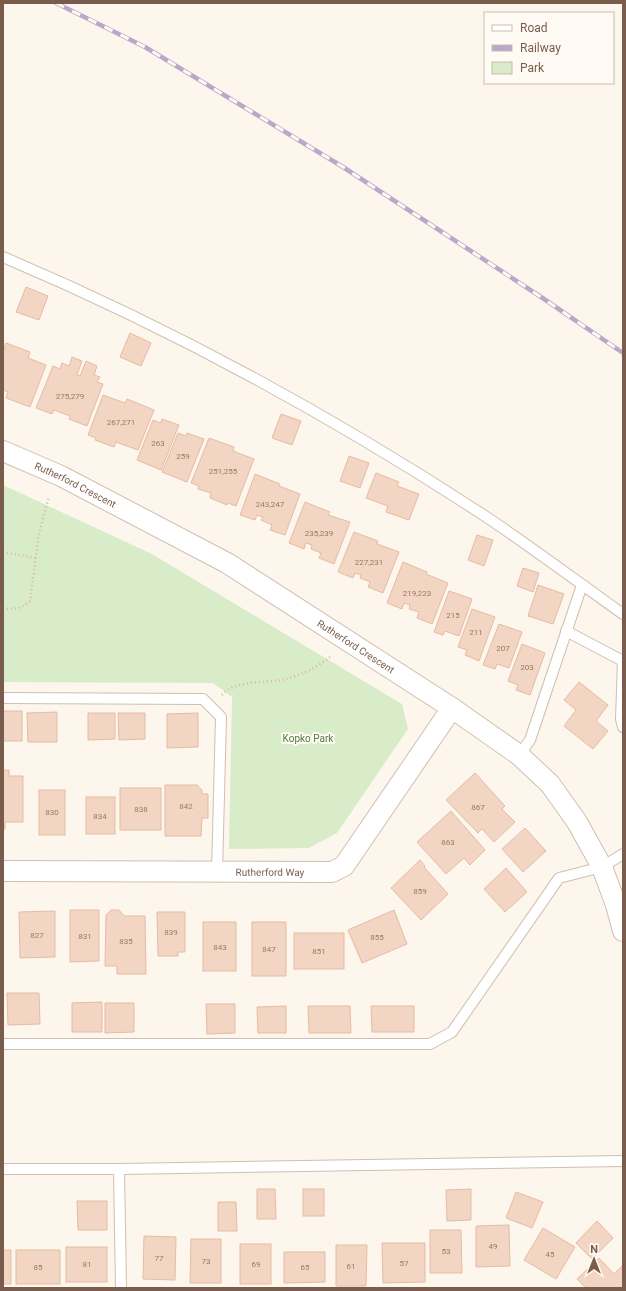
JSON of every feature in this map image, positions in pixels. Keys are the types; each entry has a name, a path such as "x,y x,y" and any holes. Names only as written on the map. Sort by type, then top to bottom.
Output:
{"street":[{"name":"Rutherford Crescent","path":"3,451 62,476 227,563 452,708 519,755 550,784 577,822 602,867 616,905 623,931"},
{"name":"Rutherford Way","path":"3,871 332,872 344,866 452,708"}],"lane":[{"path":"3,257 68,285 155,326 237,368 323,416 488,518 623,614"},
{"path":"519,755 530,740 582,585"},
{"path":"566,631 622,661 621,719 623,727"},
{"path":"3,698 203,700 221,717 217,872"},
{"path":"3,1044 430,1044 452,1032 558,878 602,867 623,854"},
{"path":"3,1169 119,1169 623,1161"},
{"path":"119,1169 120,1288"}],"path":[{"path":"3,608 8,609 25,607 30,601 38,534 49,496"},
{"path":"3,552 36,558"},
{"path":"211,707 225,691 240,685 283,680 308,671 329,658 332,653"}],"green space":[{"name":"Kopko Park","path":"3,485 152,554 402,704 408,729 337,833 309,848 229,849 232,697 213,683 3,682"}],"building":[{"path":"26,287 48,296 39,320 16,312"},
{"path":"130,333 151,343 141,366 120,357"},
{"path":"6,343 30,352 28,358 46,365 30,407 6,398 8,392 3,390 3,351"},
{"path":"72,357 82,361 77,375 80,376 86,361 97,366 94,375 100,377 97,382 103,384 87,426 69,419 70,416 54,410 52,414 36,408 53,366 60,369 62,363 69,366"},
{"path":"103,395 125,403 127,399 154,410 138,450 116,442 114,447 95,440 96,438 88,435"},
{"path":"281,414 301,421 292,445 272,438"},
{"path":"162,419 179,425 161,470 137,460 153,420 161,423"},
{"path":"178,433 186,436 187,433 204,439 187,482 162,472"},
{"path":"209,438 234,447 233,451 254,459 236,506 228,503 227,505 210,498 211,493 198,489 199,486 191,483"},
{"path":"349,456 369,463 360,488 340,481"},
{"path":"376,473 399,482 397,486 419,494 409,520 386,512 388,506 366,498"},
{"path":"255,474 280,484 279,486 300,494 285,535 270,530 272,525 261,520 263,517 257,515 255,520 240,515"},
{"path":"305,502 330,512 328,515 350,522 334,564 319,558 321,553 311,549 312,545 306,543 304,549 289,543"},
{"path":"354,532 378,541 377,544 399,552 383,593 368,587 370,582 360,578 361,575 355,573 353,578 338,572"},
{"path":"477,535 493,540 484,566 468,560"},
{"path":"403,562 448,583 432,624 417,618 419,612 409,609 410,605 404,603 402,609 387,603"},
{"path":"523,568 539,573 533,592 517,586"},
{"path":"538,585 564,594 553,624 528,616"},
{"path":"449,591 472,599 459,636 445,631 443,635 434,632"},
{"path":"472,609 495,617 479,661 465,655 467,650 458,647"},
{"path":"499,624 522,632 509,668 497,664 495,669 483,665"},
{"path":"522,644 545,653 530,695 516,690 518,685 508,681"},
{"path":"579,682 608,705 596,721 608,731 593,749 564,726 576,710 564,700"},
{"path":"3,711 22,711 22,741 3,741"},
{"path":"57,712 57,742 28,742 27,713"},
{"path":"88,713 115,713 115,739 88,740"},
{"path":"118,713 145,713 145,739 119,740"},
{"path":"198,713 198,747 167,748 167,714"},
{"path":"3,770 9,770 9,776 23,776 23,822 5,822 5,829 3,829"},
{"path":"475,773 505,806 502,809 515,822 494,842 482,829 478,833 446,800"},
{"path":"165,785 197,785 202,790 202,794 208,794 208,818 202,818 201,836 165,836"},
{"path":"120,788 161,788 161,830 120,830"},
{"path":"39,790 65,790 65,835 39,835"},
{"path":"86,797 115,797 115,834 86,834"},
{"path":"451,811 485,850 470,865 464,858 446,874 417,842"},
{"path":"525,828 546,851 523,872 502,849"},
{"path":"420,860 425,866 424,867 448,894 421,920 391,888"},
{"path":"506,868 527,892 505,912 484,889"},
{"path":"70,910 99,910 99,961 70,962"},
{"path":"111,910 119,910 124,916 145,916 146,974 117,974 117,966 105,966 106,915"},
{"path":"394,910 407,944 362,963 348,930"},
{"path":"55,911 55,957 20,958 19,912"},
{"path":"157,912 185,912 185,952 178,952 178,956 158,956"},
{"path":"203,922 236,922 236,971 203,971"},
{"path":"252,922 286,922 286,976 252,976"},
{"path":"294,933 344,933 344,969 294,969"},
{"path":"7,993 39,993 40,1024 8,1025"},
{"path":"102,1002 102,1032 72,1032 72,1003"},
{"path":"105,1003 134,1003 134,1032 105,1033"},
{"path":"206,1004 235,1004 235,1033 207,1034"},
{"path":"286,1006 286,1033 258,1033 257,1007"},
{"path":"308,1006 350,1006 351,1033 309,1033"},
{"path":"371,1006 414,1006 414,1032 372,1032"},
{"path":"257,1189 275,1189 276,1219 257,1219"},
{"path":"303,1189 324,1189 324,1216 303,1216"},
{"path":"471,1189 471,1220 447,1221 446,1190"},
{"path":"516,1192 543,1202 532,1228 506,1218"},
{"path":"77,1201 107,1201 107,1230 78,1230"},
{"path":"218,1202 236,1202 237,1231 218,1231"},
{"path":"597,1221 613,1238 592,1259 576,1243"},
{"path":"509,1225 510,1266 476,1267 476,1226"},
{"path":"543,1228 575,1247 556,1279 524,1260"},
{"path":"430,1230 461,1230 462,1273 430,1273"},
{"path":"144,1236 176,1237 175,1280 143,1279"},
{"path":"191,1239 221,1239 221,1283 190,1283"},
{"path":"382,1243 425,1243 425,1282 383,1283"},
{"path":"240,1244 271,1244 271,1284 240,1284"},
{"path":"336,1245 367,1245 366,1286 336,1286"},
{"path":"66,1247 107,1247 107,1282 66,1282"},
{"path":"3,1250 11,1250 11,1284 3,1284"},
{"path":"16,1250 60,1250 60,1284 16,1284"},
{"path":"284,1252 325,1252 325,1282 284,1283"},
{"path":"599,1258 614,1274 623,1265 623,1288 586,1288 577,1279"}],"railway":[{"path":"56,3 145,47 343,167 544,299 623,353"}]}
